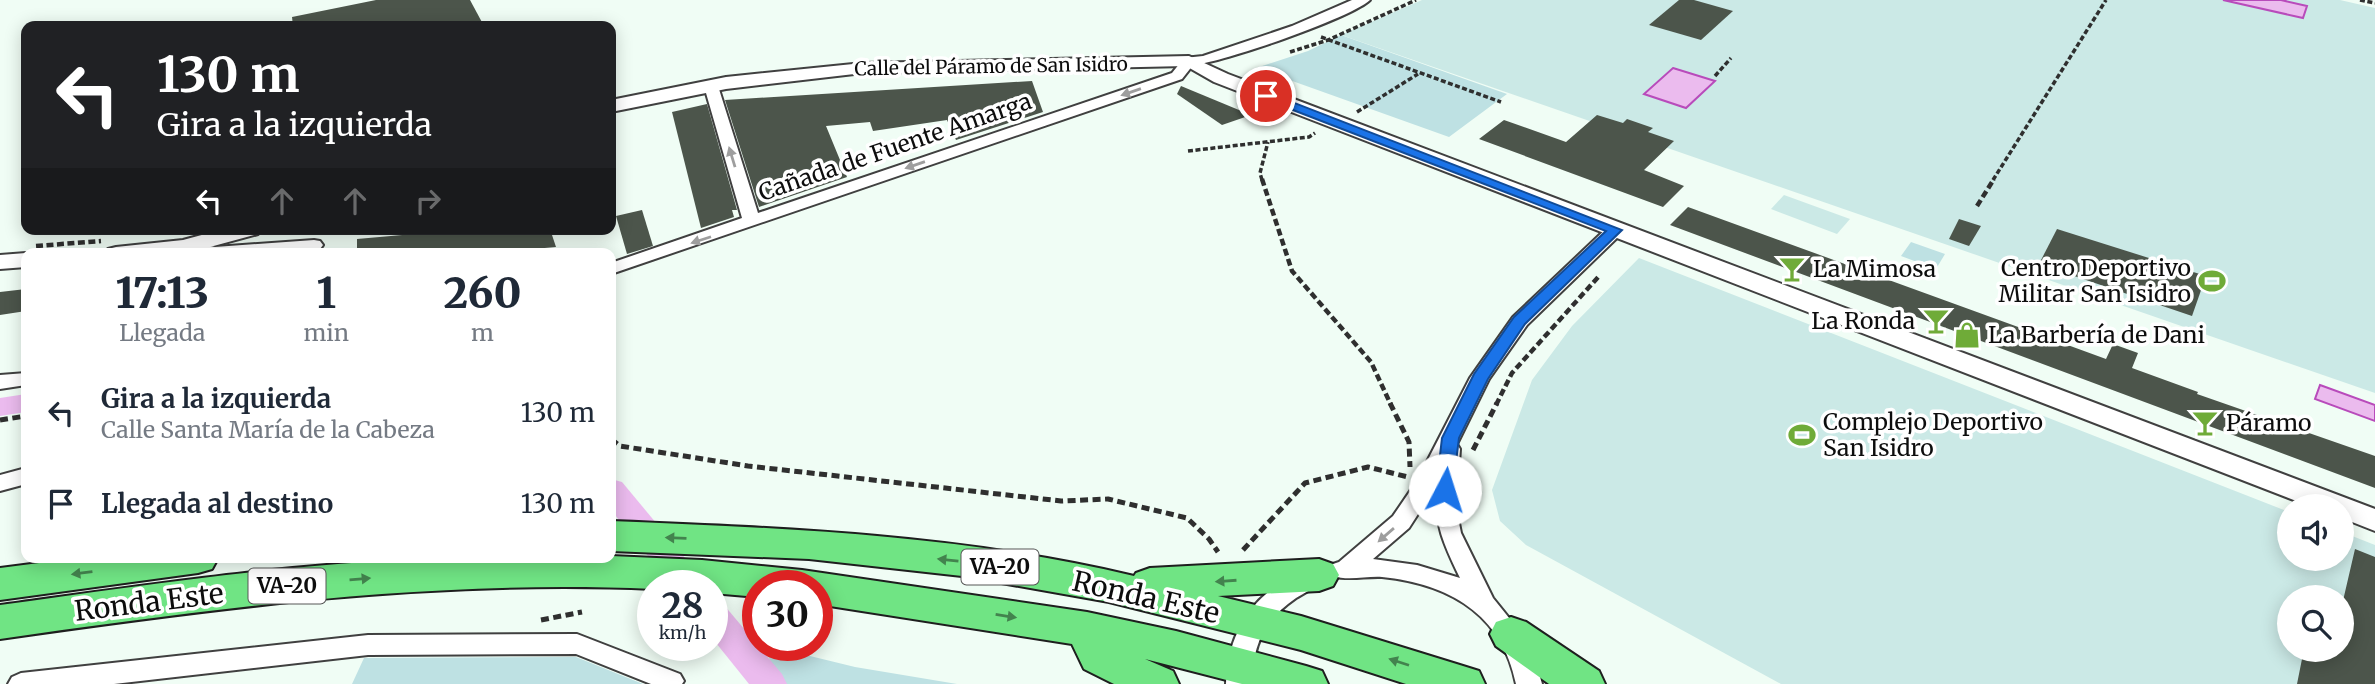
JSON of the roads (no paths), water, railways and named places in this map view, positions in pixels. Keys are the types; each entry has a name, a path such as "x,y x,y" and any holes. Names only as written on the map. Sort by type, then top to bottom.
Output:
{"highway":[{"name":"Ronda Este","path":"616,537 740,560 764,570"},
{"name":"Ronda Este","path":"0,622 149,601 364,579 576,571 740,560 809,544 962,561 1109,586 1255,621 1394,660 1463,684"},
{"name":"Ronda Este","path":"0,584 160,563"},
{"path":"1109,586 1332,572"},
{"name":"Ronda Este","path":"833,590 1087,629 1239,674 1306,684"},
{"path":"1498,619 1583,684"},
{"path":"1087,629 1099,657 1157,684"}],"street":[{"name":"Calle del Páramo de San Isidro","path":"616,105 711,86 863,68 1205,60 1297,29 1363,0"},
{"path":"1189,61 1221,78 2308,494"},
{"name":"Cañada de Fuente Amarga","path":"616,267 1177,76 1189,61"},
{"path":"711,86 752,222"},
{"path":"1239,674 1244,642 1255,621 1283,593 1332,572 1401,522 1426,484 1480,378 1520,321 1615,230"},
{"path":"184,247 228,235"},
{"path":"259,248 315,243"},
{"path":"110,247 190,248"},
{"path":"0,262 21,256"},
{"path":"0,382 21,380"},
{"path":"1450,438 1445,508 1450,533 1527,668 1529,684"},
{"path":"0,484 21,478"},
{"path":"2354,512 2375,520"},
{"path":"1332,572 1383,568 1411,573 1446,583 1498,619"},
{"path":"21,684 368,645 564,644 578,644 671,681"}],"waterway":[{"path":"0,407 21,404"},
{"path":"616,496 677,570"},
{"path":"728,633 770,684"}],"place":[{"name":"La Mimosa","path":"1792,269"},
{"name":"Centro Deportivo Militar San Isidro","path":"2212,281"},
{"name":"La Ronda","path":"1936,321"},
{"name":"La Barbería de Dani","path":"1967,335"},
{"name":"Páramo","path":"2205,423"},
{"name":"Complejo Deportivo San Isidro","path":"1802,435"}]}
